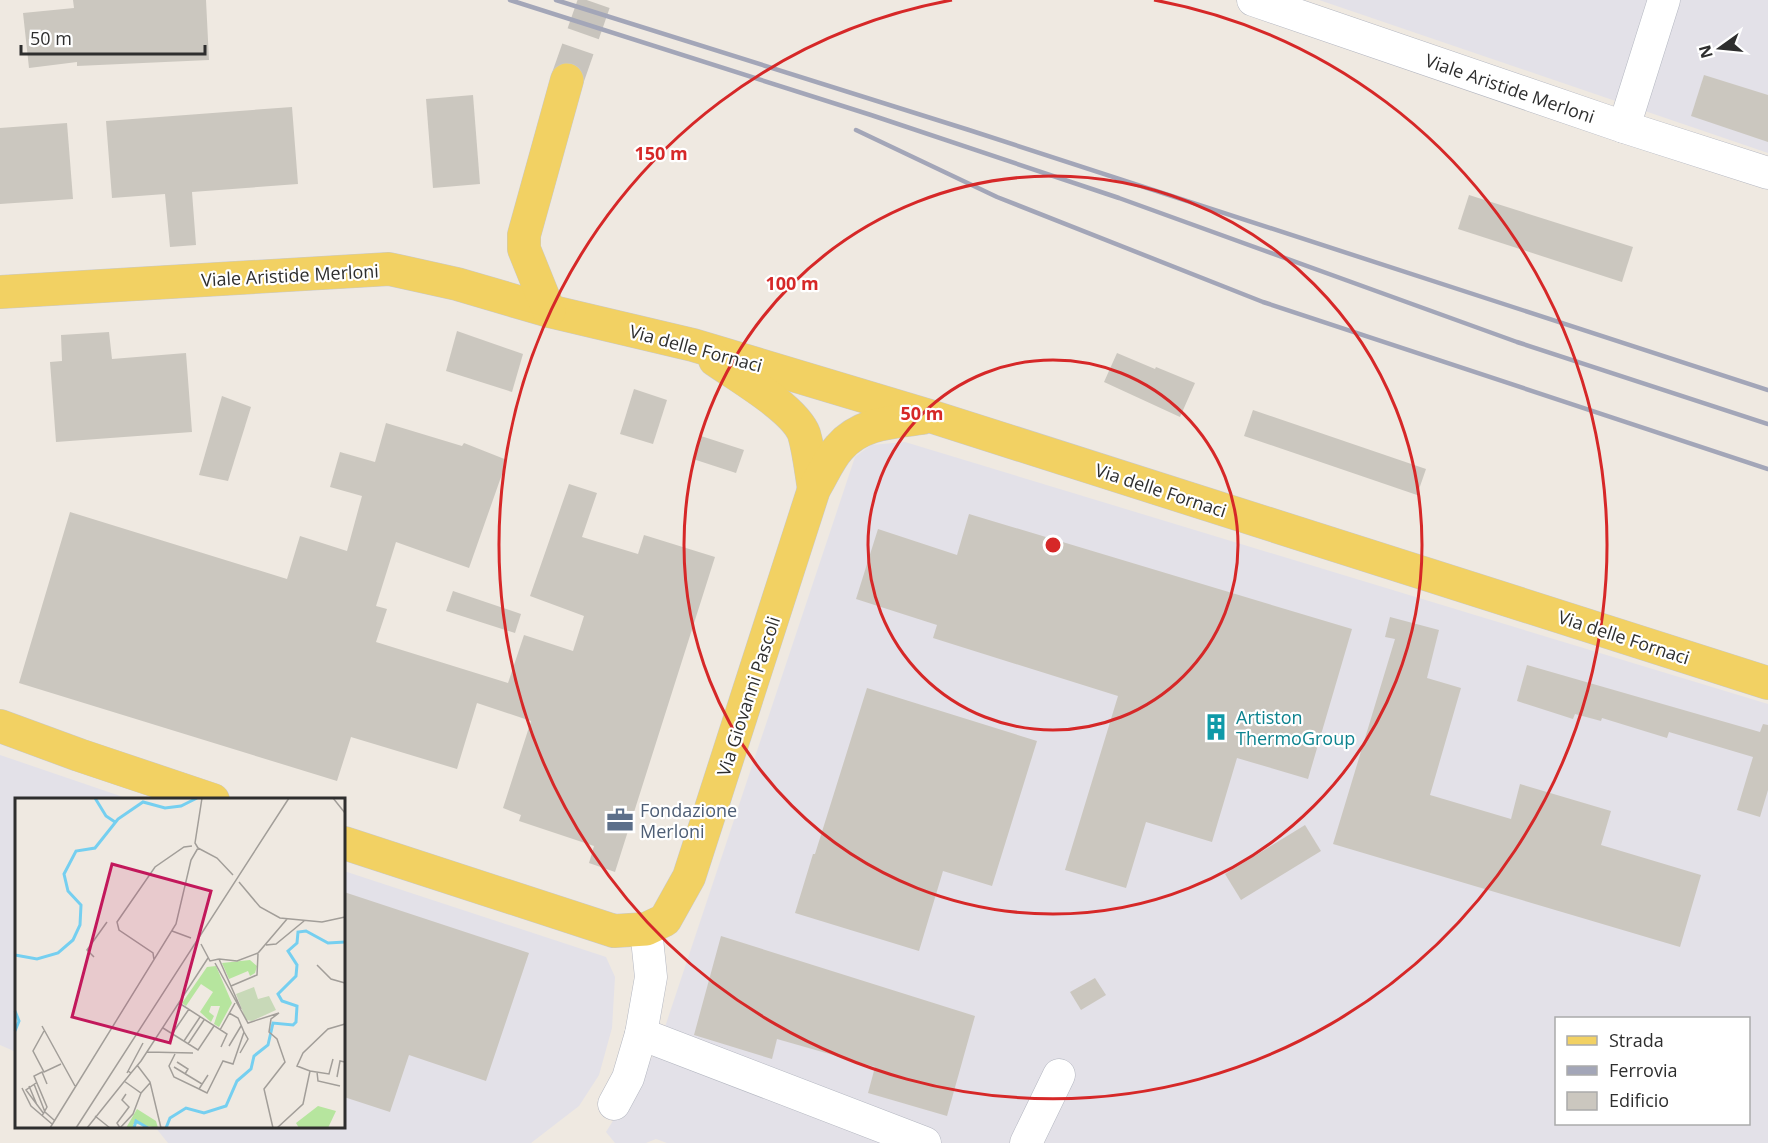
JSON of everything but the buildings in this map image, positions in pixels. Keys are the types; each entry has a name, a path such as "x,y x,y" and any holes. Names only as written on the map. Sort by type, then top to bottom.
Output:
{"main road":[{"path":"549,311 524,249 524,235 567,80"},
{"name":"Viale Aristide Merloni","path":"0,292 389,269 457,284 549,311"},
{"name":"Via delle Fornaci","path":"549,311 693,345 933,417 1768,683"},
{"name":"Via Giovanni Pascoli","path":"693,345 782,407 793,418 803,433 814,489"},
{"name":"Via Giovanni Pascoli","path":"646,929 665,920 689,878 814,489 838,448 855,433 876,424 933,417"},
{"path":"0,726 207,798"},
{"path":"345,843 614,931 646,929"}],"street":[{"name":"Viale Aristide Merloni","path":"1253,0 1308,9 1624,127 1768,173"},
{"path":"1624,127 1655,2"},
{"path":"614,1104 628,1078 642,1034 651,977 646,929"},
{"path":"642,1034 925,1143"},
{"path":"1026,1143 1059,1075"}],"shaded area":[{"path":"1319,0 1768,0 1768,153"},
{"path":"905,442 1768,704 1768,1143 667,1143 656,1139 646,1143 615,1143 606,1132 658,1048 855,457 871,445"},
{"path":"0,755 126,798 15,798 15,1052 0,1045"},
{"path":"345,871 606,957 615,977 612,1028 599,1075 579,1106 531,1143 168,1143 156,1128 345,1128"}],"tunnel":[{"path":"567,80 595,0"}],"railway":[{"path":"510,0 871,115 1119,198 1517,342 1768,424"},
{"path":"556,0 969,130 1768,390"},
{"path":"856,130 997,197 1263,302 1768,469"}],"place":[{"name":"Artiston ThermoGroup","path":"1216,727"},
{"name":"Fondazione Merloni","path":"620,820"}]}
